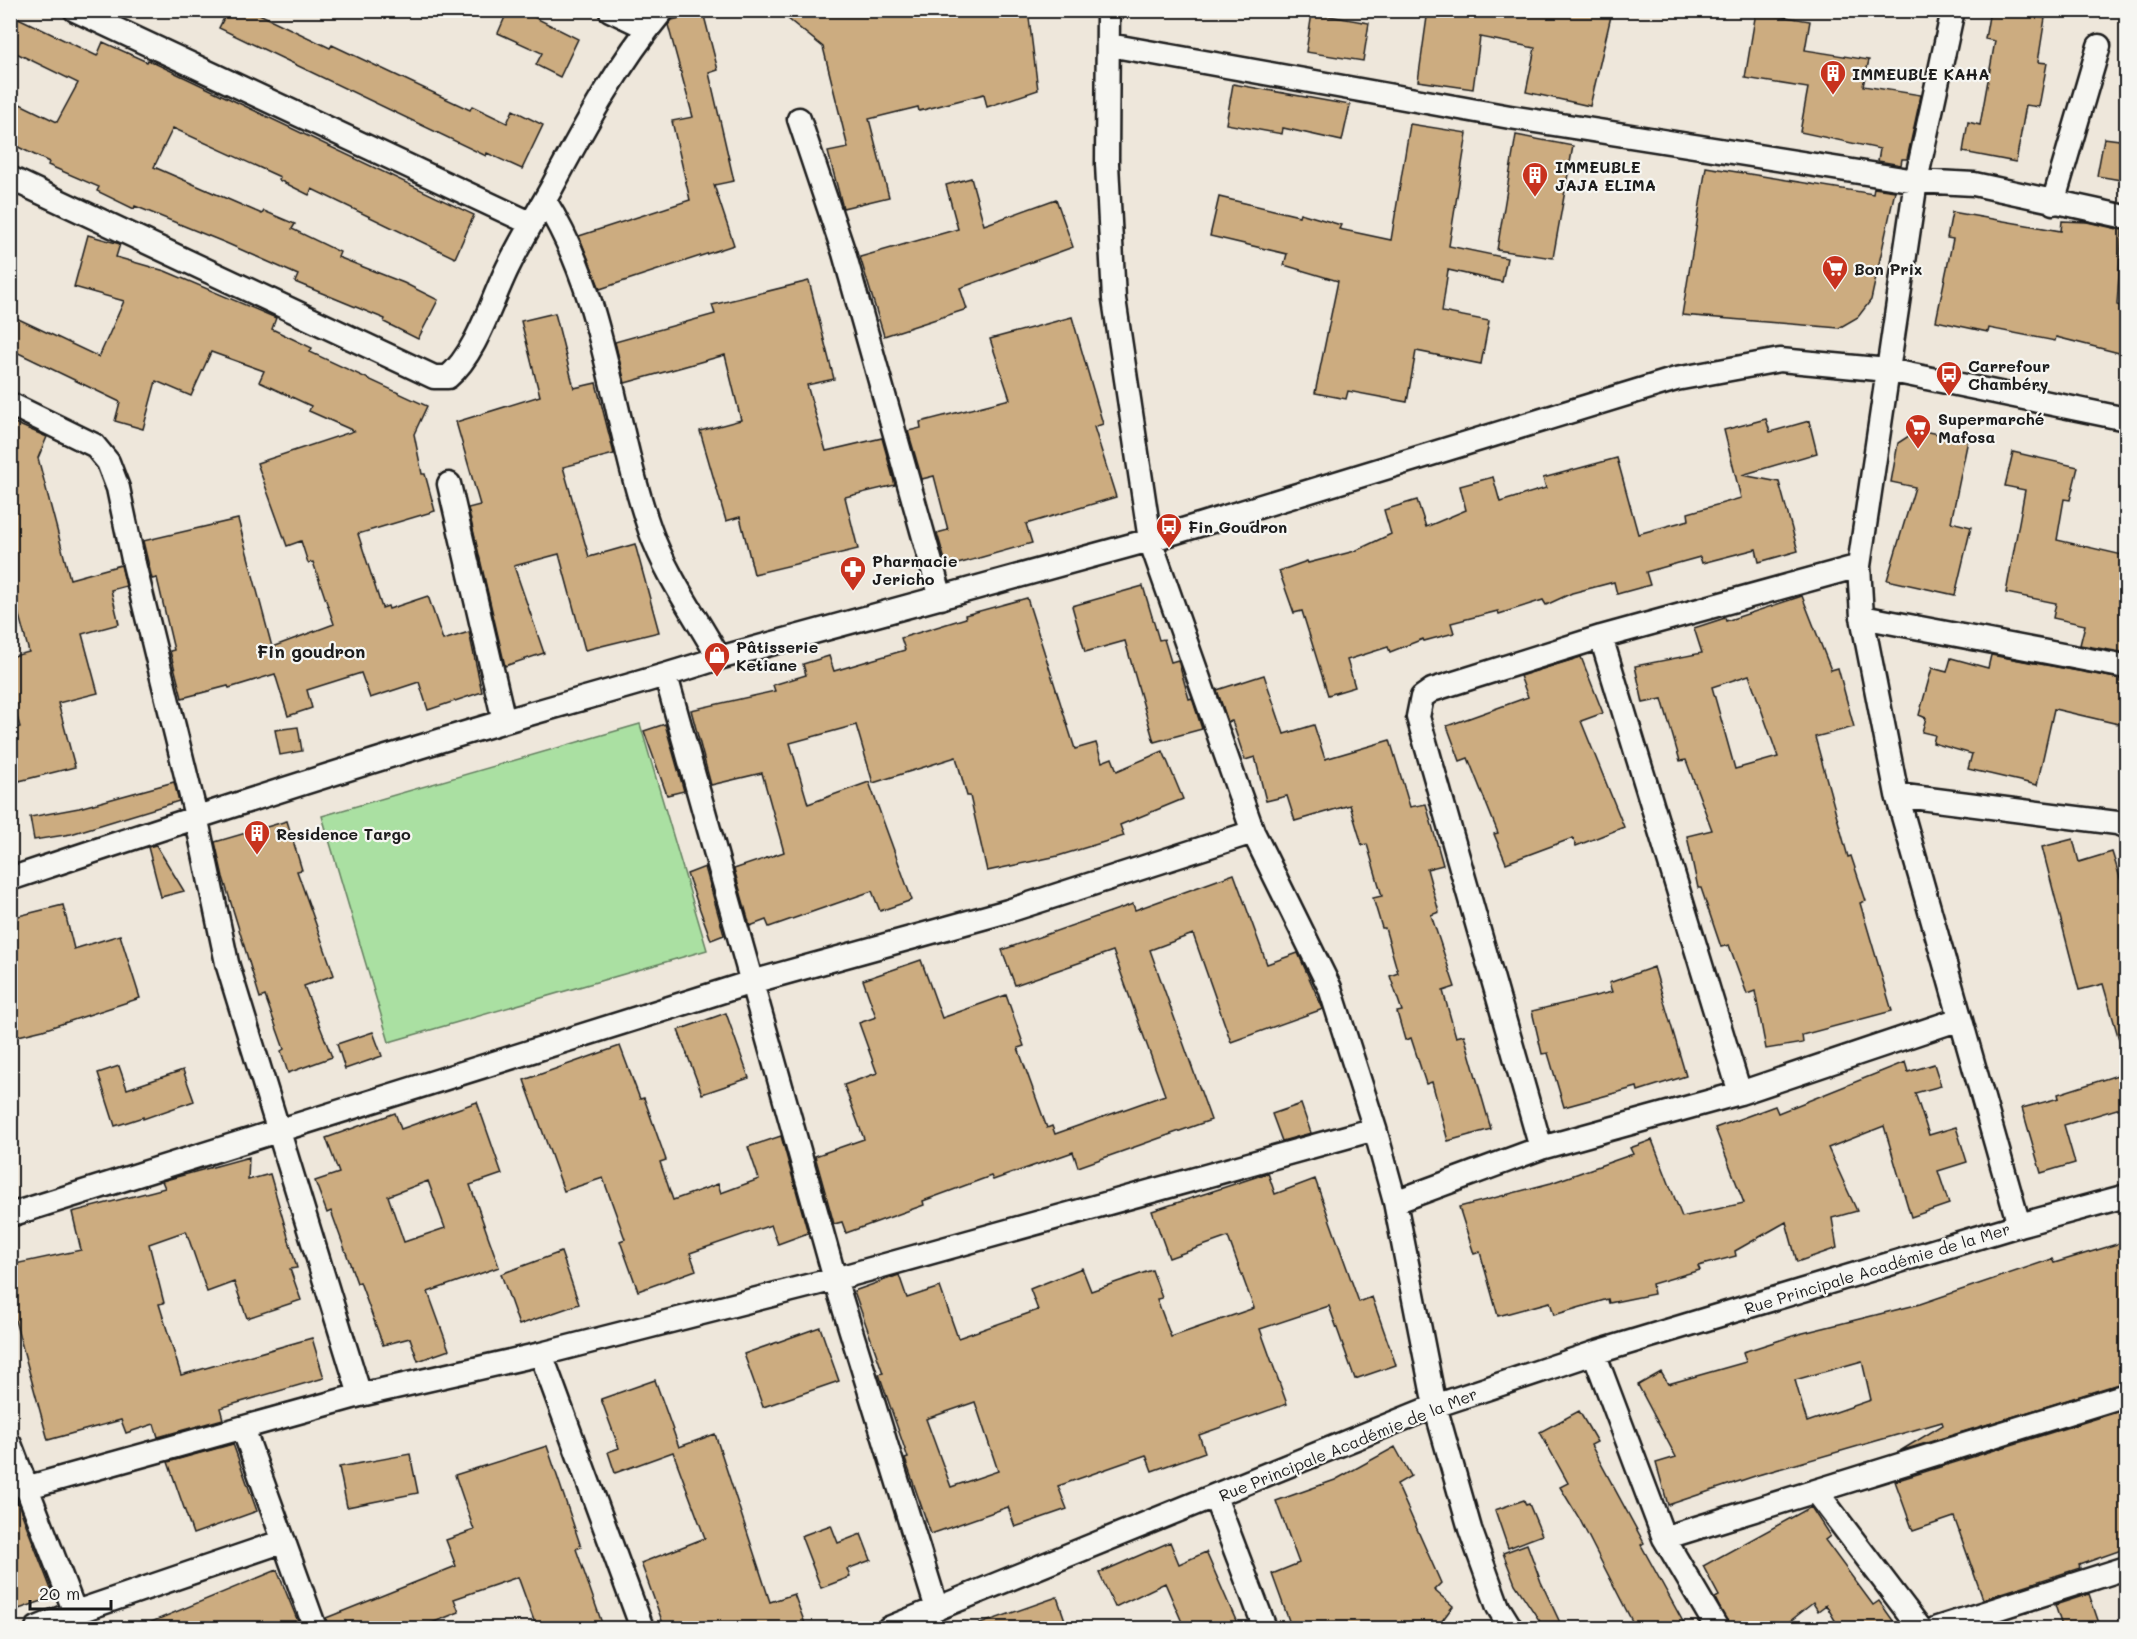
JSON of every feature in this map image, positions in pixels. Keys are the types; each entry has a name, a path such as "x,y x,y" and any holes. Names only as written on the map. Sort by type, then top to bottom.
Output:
{"street":[{"path":"75,10 530,223"},
{"path":"610,10 648,28"},
{"path":"10,178 434,377 448,377 458,369 530,223 545,201 588,120 648,28 663,10"},
{"path":"1108,10 1107,164 1114,299 1150,540 1253,832 1330,988 1375,1129 1395,1202 1435,1406 1470,1529 1498,1607 1511,1629"},
{"name":"Rue Principale Académie de la Mer","path":"889,1629 1435,1406 1594,1353 2019,1225 1897,795 1862,617 1859,566 1916,181 1953,10"},
{"path":"1109,45 1510,117 1916,181 1974,184 2053,203 2127,217"},
{"path":"2053,203 2099,46"},
{"path":"799,119 844,253 941,598"},
{"path":"545,201 564,231 583,279 650,531 719,658"},
{"path":"10,879 196,816 504,721 666,676 719,658 1150,540 1676,379 1780,360 1888,370 2127,419"},
{"path":"10,404 94,445 108,462 118,488 134,564 196,816 227,963 360,1395"},
{"path":"449,484 504,721"},
{"path":"1541,1148 1418,717 1422,697 1432,690 1600,637 1859,566"},
{"path":"1862,617 2127,667"},
{"path":"1600,637 1740,1093"},
{"path":"666,676 835,1279 937,1609"},
{"path":"1897,795 2117,823 2127,827"},
{"path":"10,1215 752,982 1008,911 1253,832"},
{"path":"1395,1202 1541,1148 1740,1093 1960,1019"},
{"path":"25,1488 360,1395 541,1354 835,1279 1375,1129"},
{"path":"2019,1225 2127,1196"},
{"path":"1594,1353 1664,1538 1716,1629"},
{"path":"541,1354 642,1629"},
{"path":"1664,1538 2127,1395"},
{"path":"243,1428 315,1629"},
{"path":"10,1444 77,1621"},
{"path":"1816,1491 1920,1629"},
{"path":"1215,1497 1265,1629"},
{"path":"37,1629 77,1621 284,1541"},
{"path":"1937,1629 2127,1568"}],"green space":[{"path":"640,724 707,950 389,1042 322,816"}],"building":[{"path":"228,10 251,10 330,48 332,45 470,110 472,106 507,123 513,110 543,125 522,169 487,153 486,156 219,28"},
{"path":"508,10 520,10 578,39 560,77 536,65 542,53 498,33"},
{"path":"777,10 1028,10 1038,90 987,107 984,94 919,111 918,107 869,119 889,197 843,208 828,152 848,148 823,47"},
{"path":"1428,10 1577,10 1611,16 1590,106 1526,92 1535,48 1480,37 1473,89 1418,81"},
{"path":"1990,10 2045,18 2038,62 2047,63 2039,107 2026,105 2016,162 1963,152 1968,122 1980,125 1995,41 1985,39"},
{"path":"703,12 718,70 709,73 734,181 714,185 734,245 600,289 579,236 690,200 672,121 693,117 668,25 672,20"},
{"path":"1756,12 1810,21 1805,50 1869,60 1863,86 1921,95 1907,159 1902,159 1901,165 1878,161 1880,149 1800,132 1808,88 1745,78"},
{"path":"1312,13 1369,23 1363,61 1306,52"},
{"path":"10,14 97,56 103,42 147,62 148,60 474,215 455,258 312,189 309,195 279,180 280,177 173,128 154,167 262,214 264,211 295,224 292,229 340,252 338,257 404,283 438,300 418,339 384,322 385,319 295,282 298,275 135,206 134,209 97,191 99,187 48,165 49,162 10,143 10,114 16,102 57,122 78,83 10,50"},
{"path":"1233,84 1350,105 1342,141 1283,128 1282,134 1226,124"},
{"path":"1410,124 1467,133 1449,246 1507,258 1502,282 1448,270 1442,312 1489,321 1481,364 1416,351 1407,402 1348,391 1346,399 1315,393 1338,281 1284,265 1287,254 1210,236 1219,197 1299,216 1300,213 1341,225 1339,229 1391,240"},
{"name":"IMMEUBLE JAJA ELIMA","path":"1516,135 1573,146 1553,258 1497,250"},
{"path":"2104,138 2127,141 2127,181 2097,176"},
{"path":"1706,167 1873,194 1874,188 1895,191 1871,300 1858,317 1839,328 1682,315"},
{"path":"971,178 984,225 1056,199 1073,247 960,288 967,309 884,336 860,257 958,229 946,185"},
{"path":"1952,212 2061,231 2062,221 2087,222 2122,230 2117,305 2127,308 2127,355 2056,337 2055,341 1989,328 1988,332 1936,321 1953,239 1947,238"},
{"path":"88,235 120,244 116,257 165,271 276,318 272,329 312,348 310,352 427,406 414,434 422,474 425,474 435,511 358,534 382,608 388,606 389,609 428,596 443,640 469,632 482,692 428,710 419,682 370,698 361,673 307,690 312,708 288,716 275,674 229,688 228,686 182,698 170,651 174,650 157,578 152,579 143,541 238,519 272,647 334,624 313,562 308,563 301,541 287,546 257,463 354,431 309,411 311,406 259,382 264,371 211,352 191,396 156,381 143,429 115,421 120,402 10,349 10,315 99,357 124,301 74,287"},
{"path":"809,281 834,379 807,385 826,451 882,438 895,485 845,497 858,549 754,574 740,517 726,521 700,431 741,420 725,355 625,383 615,342 715,314 712,305"},
{"path":"555,313 574,388 596,383 614,454 563,467 589,557 635,544 659,632 585,650 559,554 514,566 544,653 505,666 468,508 480,505 456,422 540,396 521,321"},
{"path":"1072,317 1103,424 1094,427 1116,497 1026,524 1032,543 947,567 937,533 948,530 934,476 922,479 908,431 921,428 920,422 1010,399 990,339"},
{"path":"1766,419 1770,432 1809,421 1817,453 1742,475 1779,482 1798,551 1759,562 1756,549 1702,563 1700,557 1646,572 1650,585 1617,594 1614,582 1572,593 1546,605 1543,600 1499,614 1498,611 1451,623 1454,633 1424,641 1423,639 1390,652 1388,647 1347,660 1355,687 1328,695 1302,611 1294,613 1279,571 1307,561 1308,563 1355,551 1391,534 1384,510 1417,500 1426,527 1466,510 1460,486 1493,477 1500,502 1546,488 1543,478 1617,458 1638,534 1689,520 1688,513 1741,498 1724,430"},
{"path":"10,421 47,437 38,458 70,579 121,565 126,586 111,590 119,624 82,634 98,693 58,703 75,767 19,781 10,749 10,730 20,727 10,692 10,657 29,652 17,608 10,610"},
{"path":"1918,430 1968,440 1951,522 1971,527 1955,595 1887,580 1915,487 1891,482 1898,443"},
{"path":"2013,452 2078,467 2070,500 2064,499 2057,540 2127,556 2127,653 2080,645 2085,625 2053,618 2056,603 2006,593 2025,490 2005,486"},
{"path":"1143,586 1159,640 1164,639 1171,662 1178,660 1189,699 1192,698 1202,729 1154,742 1125,641 1085,652 1072,606"},
{"path":"1802,596 1831,670 1838,668 1854,727 1815,737 1848,857 1851,856 1866,901 1860,903 1892,1011 1802,1035 1803,1043 1766,1049 1755,991 1747,994 1729,945 1721,947 1701,888 1698,888 1687,836 1712,830 1686,760 1680,761 1662,699 1643,703 1635,666 1702,653 1694,628 1725,618 1726,621","holes":["1749,675 1778,757 1735,769 1712,687"]},
{"path":"1027,598 1075,749 1096,743 1102,762 1112,758 1117,771 1163,751 1183,799 1120,825 1124,836 1058,856 987,871 970,796 967,796 956,757 873,783 856,725 790,743 808,804 869,782 912,900 880,911 872,891 769,927 766,920 750,926 734,869 784,852 762,773 711,785 691,710 775,691 773,685 806,675 803,664 829,656 834,671 905,650 901,638 966,618 965,615"},
{"path":"1991,655 2127,680 2127,726 2054,709 2037,785 1968,769 1972,754 1933,743 1935,735 1922,732 1926,718 1919,715 1932,668 1947,672 1951,658 1988,668"},
{"path":"1581,657 1603,713 1581,721 1624,827 1576,846 1573,838 1506,863 1494,834 1498,833 1468,758 1460,761 1447,726 1528,697 1520,676"},
{"path":"1264,675 1284,734 1314,725 1325,759 1390,740 1410,807 1426,804 1443,865 1427,869 1439,912 1431,915 1455,987 1443,991 1456,1037 1464,1035 1491,1129 1448,1141 1432,1082 1426,1084 1411,1038 1405,1040 1397,1012 1402,1011 1390,976 1398,973 1385,928 1382,928 1373,898 1382,896 1367,844 1362,845 1350,805 1295,821 1287,796 1266,801 1255,757 1245,760 1232,721 1228,722 1217,690"},
{"path":"665,724 684,791 667,795 644,731"},
{"path":"298,727 302,751 280,755 275,730"},
{"path":"174,782 179,801 71,834 34,840 30,817 79,808"},
{"path":"287,821 302,870 297,871 334,975 304,986 332,1057 288,1073 281,1051 284,1049 265,996 260,998 223,877 215,842"},
{"path":"2073,839 2079,862 2112,852 2127,900 2127,1043 2120,1043 2103,984 2079,990 2042,847"},
{"path":"156,845 184,891 161,897 148,847"},
{"path":"705,867 724,935 711,940 687,874"},
{"path":"1234,874 1267,964 1298,953 1323,1009 1231,1042 1193,934 1150,950 1211,1120 1078,1167 1073,1152 993,1180 991,1176 923,1201 924,1205 846,1233 842,1222 834,1224 815,1156 864,1139 844,1085 877,1073 859,1023 876,1017 863,980 921,960 942,1018 1006,995 1024,1046 1018,1048 1047,1128 1052,1126 1055,1134 1165,1095 1113,951 1015,985 1002,950 1133,904 1135,910"},
{"path":"63,905 74,949 120,935 140,998 43,1030 10,1038 10,918"},
{"path":"1654,967 1686,1076 1638,1091 1637,1087 1564,1107 1548,1053 1542,1054 1532,1011 1612,992 1609,983"},
{"path":"726,1013 749,1078 702,1094 678,1030"},
{"path":"373,1032 382,1056 345,1069 337,1044"},
{"path":"620,1046 640,1099 644,1098 666,1160 660,1162 673,1200 718,1184 721,1193 759,1179 748,1147 781,1136 808,1233 778,1244 771,1225 690,1253 696,1270 638,1291 620,1241 625,1239 603,1178 564,1191 524,1080"},
{"path":"1905,1062 1908,1072 1934,1064 1941,1086 1915,1093 1929,1135 1956,1127 1967,1162 1938,1171 1949,1204 1911,1217 1884,1126 1828,1148 1857,1211 1832,1218 1837,1248 1797,1262 1786,1222 1735,1251 1736,1256 1698,1266 1700,1270 1652,1284 1654,1294 1609,1303 1608,1299 1554,1315 1550,1302 1498,1316 1480,1252 1474,1254 1459,1207 1551,1183 1633,1154 1630,1148 1652,1140 1682,1217 1744,1203 1715,1128 1775,1106 1778,1113"},
{"path":"119,1066 127,1089 183,1070 194,1101 115,1126 98,1073"},
{"path":"2127,1072 2127,1106 2064,1125 2075,1163 2041,1173 2022,1108 2059,1098 2058,1094"},
{"path":"477,1102 502,1174 470,1185 499,1267 428,1292 449,1350 418,1361 410,1338 383,1345 360,1282 357,1283 331,1211 327,1213 315,1181 339,1173 326,1138 395,1113 401,1129","holes":["428,1181 445,1228 404,1242 388,1196"]},
{"path":"1301,1104 1311,1133 1282,1141 1272,1114"},
{"path":"249,1157 248,1180 270,1174 297,1268 290,1269 301,1300 247,1318 234,1282 207,1292 186,1231 149,1244 164,1303 159,1304 181,1375 312,1338 324,1378 220,1408 223,1419 158,1437 154,1424 126,1433 121,1420 48,1440 10,1302 10,1265 81,1250 72,1212 165,1188 162,1181"},
{"path":"1268,1173 1275,1194 1315,1179 1359,1302 1372,1297 1396,1365 1355,1379 1329,1306 1260,1329 1287,1404 1199,1435 1205,1452 1152,1471 1146,1455 1058,1486 1067,1509 1015,1527 1008,1507 931,1534 879,1374 883,1373 854,1291 899,1275 907,1298 940,1287 958,1338 1038,1310 1030,1289 1082,1268 1091,1291 1152,1270 1162,1298 1157,1299 1171,1337 1254,1308 1228,1237 1169,1258 1152,1211","holes":["975,1402 998,1471 951,1487 926,1419"]},
{"path":"2127,1241 2127,1382 1900,1451 1943,1425 1942,1422 1758,1475 1668,1505 1656,1463 1676,1457 1638,1385 1661,1372 1668,1384 1746,1362 1743,1352 1799,1334 1920,1304 2052,1259 2054,1263","holes":["1862,1361 1871,1400 1807,1422 1795,1380"]},
{"path":"561,1252 579,1304 519,1325 501,1274"},
{"path":"820,1327 839,1381 763,1407 744,1354"},
{"path":"655,1380 679,1447 715,1434 770,1602 794,1594 807,1629 665,1629 641,1563 705,1538 673,1452 615,1473 608,1452 619,1448 601,1399"},
{"path":"2127,1409 2127,1548 2079,1565 2080,1568 1983,1599 1954,1517 1913,1531 1895,1481"},
{"path":"1579,1411 1597,1442 1591,1445 1644,1543 1641,1545 1687,1629 1636,1629 1579,1518 1560,1487 1568,1483 1540,1432"},
{"path":"233,1444 257,1511 193,1534 168,1462"},
{"path":"547,1446 581,1547 576,1549 604,1629 537,1629 518,1577 454,1599 459,1612 417,1629 328,1629 326,1618 456,1566 446,1540 474,1530 455,1475"},
{"path":"1395,1447 1411,1476 1397,1484 1441,1583 1434,1590 1453,1606 1436,1629 1292,1629 1272,1574 1299,1563 1276,1501 1335,1480"},
{"path":"410,1454 418,1493 347,1507 339,1467"},
{"path":"10,1483 54,1597 10,1612"},
{"path":"1524,1500 1526,1505 1529,1504 1542,1535 1508,1548 1495,1510"},
{"path":"1811,1507 1830,1536 1825,1540 1873,1605 1879,1601 1899,1629 1840,1629 1826,1605 1818,1611 1813,1603 1780,1629 1730,1629 1715,1598 1719,1596 1703,1566"},
{"path":"831,1525 838,1543 861,1534 871,1560 847,1569 850,1577 821,1588 801,1536"},
{"path":"1170,1542 1179,1564 1206,1552 1237,1623 1224,1629 1185,1629 1165,1583 1115,1607 1099,1573"},
{"path":"1527,1544 1541,1582 1563,1629 1545,1629 1515,1584 1503,1553"},
{"path":"277,1570 301,1629 137,1629 137,1628"},
{"path":"2089,1594 2101,1629 2063,1629 2055,1605"},
{"path":"1057,1597 1068,1629 977,1629 977,1625"}],"place":[{"name":"IMMEUBLE KAHA","path":"1833,96"},
{"name":"IMMEUBLE JAJA ELIMA","path":"1535,198"},
{"name":"Bon Prix","path":"1835,291"},
{"name":"Carrefour Chambéry","path":"1949,397"},
{"name":"Supermarché Mafosa","path":"1918,450"},
{"name":"Fin Goudron","path":"1169,549"},
{"name":"Pharmacie Jericho","path":"853,592"},
{"name":"Pâtisserie Ketiane","path":"717,678"},
{"name":"Residence Targo","path":"257,856"}],"district":[{"name":"Fin goudron","path":"311,651"}]}
